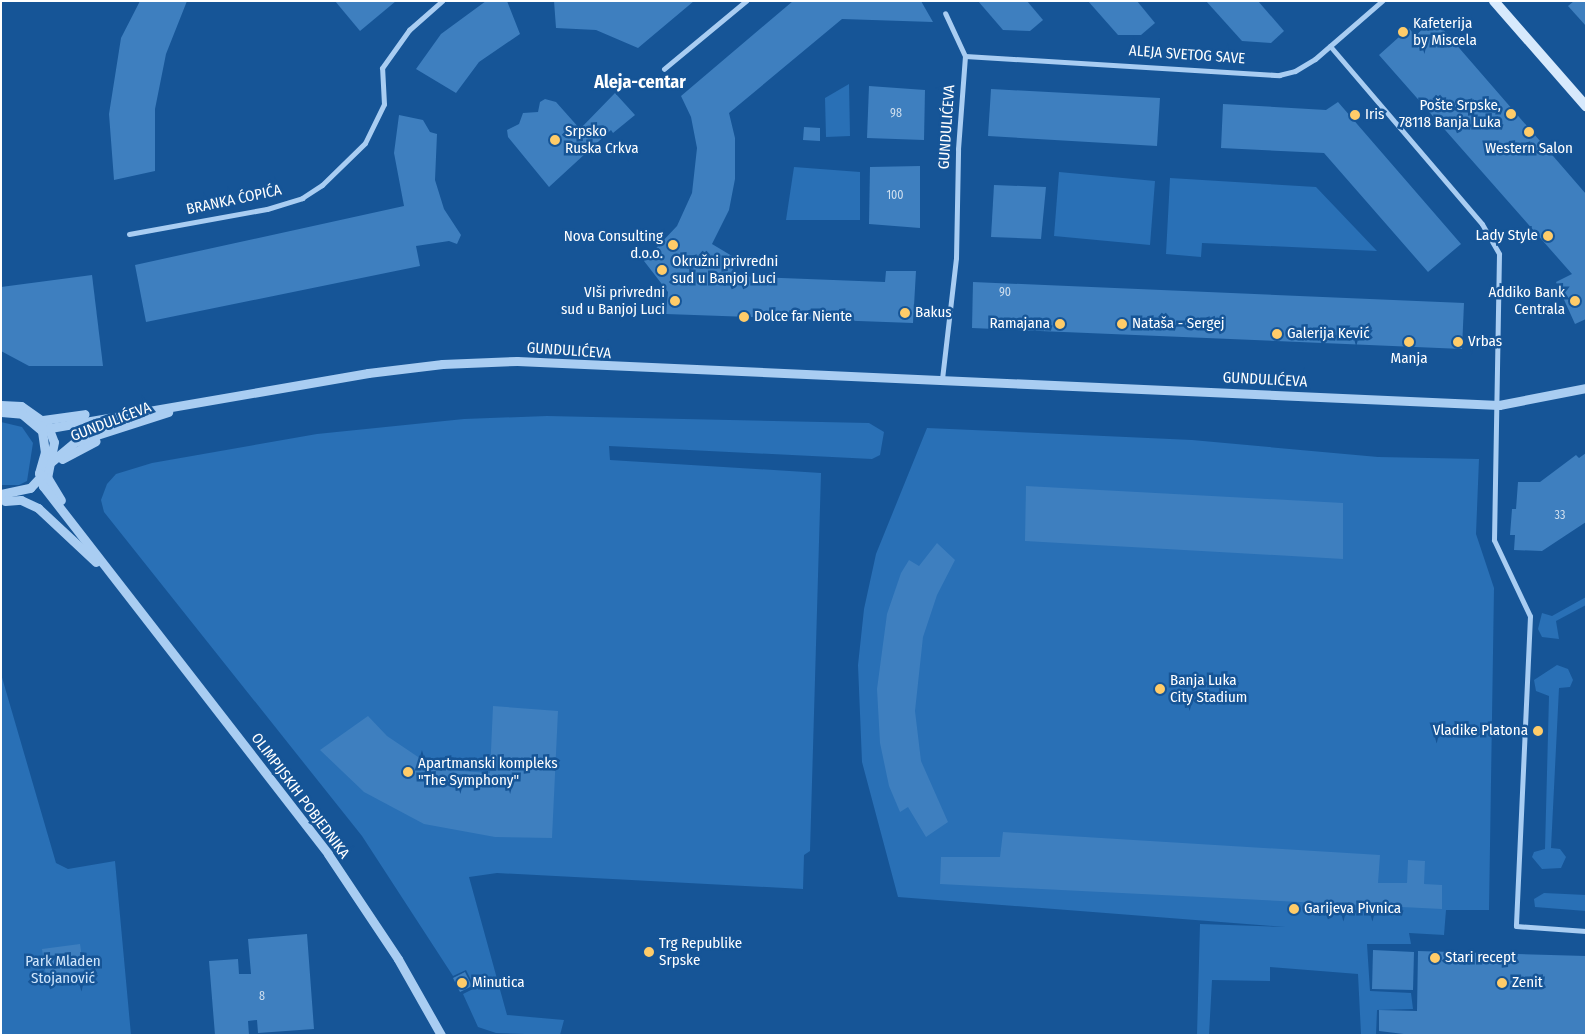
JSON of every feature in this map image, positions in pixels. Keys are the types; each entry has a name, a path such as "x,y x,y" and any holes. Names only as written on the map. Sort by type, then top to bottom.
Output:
{"main road":[{"path":"1494,1 1586,106"}],"street":[{"name":"BRANKA ĆOPIĆA","path":"129,234 267,209 302,198 322,186 364,143 384,104 382,68 409,30 442,1"},
{"path":"664,69 746,1"},
{"name":"ALEJA SVETOG SAVE","path":"966,56 1259,76 1295,71 1330,46 1382,1"},
{"path":"945,13 966,56"},
{"path":"1330,46 1482,224 1499,254 1499,405 1494,540 1506,571 1528,605 1530,616 1516,926 1586,931"},
{"name":"GUNDULIĆEVA","path":"942,378 956,258 958,150 966,56"},
{"name":"GUNDULIĆEVA","path":"50,428 107,416 198,404 368,373 517,361 942,378 1499,405 1586,388"},
{"name":"GUNDULIĆEVA","path":"40,422 198,404"},
{"name":"GUNDULIĆEVA","path":"52,462 75,442 198,404"},
{"name":"GUNDULIĆEVA","path":"45,479 74,450 198,404"},
{"path":"1,405 21,406 40,422 45,438 45,479"},
{"path":"1,412 22,414 40,422 50,428 54,442 52,462 45,479 19,497 1,500"},
{"name":"OLIMPIJSKIH POBJEDNIKA","path":"45,479 119,585 328,854 398,959 441,1035"},
{"path":"1,494 19,497"},
{"name":"OLIMPIJSKIH POBJEDNIKA","path":"19,497 48,516 119,585"}],"green space":[{"path":"849,84 850,136 826,137 825,98"},
{"path":"794,167 860,172 860,220 786,220"},
{"path":"1059,172 1155,181 1150,245 1054,236"},
{"path":"1170,178 1316,187 1377,251 1202,243 1201,257 1166,254"},
{"path":"547,416 869,423 884,432 880,455 872,459 609,446 610,460 821,473 810,851 804,855 803,889 497,873 469,877 507,1015 564,1020 560,1035 496,1033 478,1027 463,994 475,988 466,970 453,976 362,836 104,512 101,500 107,484 116,474 152,463 317,434 464,419"},
{"path":"1,422 22,427 33,443 27,481 19,485 1,485"},
{"name":"Banja Luka City Stadium","path":"927,428 1192,440 1378,457 1479,459 1476,534 1494,588 1489,910 1446,910 1444,935 1409,933 1411,944 1367,944 1370,991 1411,993 1413,1009 1377,1010 1376,1035 1361,1034 1358,974 1270,967 1270,981 1212,980 1209,1035 1197,1035 1200,924 1286,927 898,897 862,762 858,665 864,609 876,554"},
{"path":"1586,597 1586,605 1556,621 1559,639 1542,637 1538,629 1542,613 1552,616"},
{"path":"1557,665 1568,669 1573,680 1570,687 1559,688 1551,848 1560,849 1566,857 1561,868 1542,869 1532,857 1534,852 1545,849 1549,696 1536,691 1534,680"},
{"name":"Park Mladen Stojanović","path":"1,674 56,863 68,869 115,861 131,1035 1,1035"},
{"path":"1544,893 1586,895 1586,911 1535,907 1534,899"}],"building":[{"path":"140,1 187,1 166,54 155,109 155,171 114,180 109,114 121,38"},
{"path":"335,1 396,1 360,31"},
{"path":"486,1 507,1 520,34 479,62 456,93 416,69 441,34"},
{"path":"554,1 694,1 638,48 596,30 556,28"},
{"path":"793,1 921,1 933,22 842,19 729,113 735,138 735,179 729,210 712,244 732,256 733,276 885,282 886,271 916,271 913,323 666,314 668,292 644,261 677,226 692,193 697,148 691,117 681,96"},
{"path":"978,1 1027,1 1043,20 1030,31 1003,30"},
{"path":"1088,1 1137,1 1155,23 1141,35 1118,35"},
{"path":"1206,1 1258,1 1284,31 1271,43 1242,41"},
{"path":"1574,1 1586,1 1586,26 1568,6"},
{"path":"1434,19 1586,194 1586,319 1575,324 1556,282 1572,274 1379,55 1409,28 1415,36"},
{"path":"869,86 925,90 924,140 867,138"},
{"path":"991,89 1160,98 1157,146 988,136"},
{"name":"Srpsko Ruska Crkva","path":"615,93 635,115 613,133 611,130 549,187 508,137 507,130 519,124 523,113 538,112 540,102 545,99 556,102 580,129"},
{"path":"1338,102 1461,244 1428,272 1324,153 1221,148 1223,104 1326,110"},
{"path":"399,115 423,120 430,132 437,134 435,180 444,209 461,235 457,244 449,241 416,246 420,266 146,322 135,265 404,206 394,153"},
{"path":"804,127 820,128 820,141 803,140"},
{"path":"920,166 920,228 869,224 870,167"},
{"path":"994,185 1046,187 1041,239 991,237"},
{"path":"92,275 103,366 29,366 1,351 1,287"},
{"path":"973,282 1464,303 1462,349 972,328"},
{"path":"1586,453 1586,522 1542,551 1514,550 1515,535 1510,535 1512,509 1516,509 1518,482 1540,482 1576,455 1579,458"},
{"path":"1026,486 1343,503 1343,559 1025,541"},
{"path":"937,543 955,560 937,595 923,637 915,711 921,761 948,822 926,837 908,807 900,812 889,786 880,743 877,689 887,614 901,573 909,560 919,566"},
{"name":"Apartmanski kompleks \"The Symphony\"","path":"493,706 558,711 552,838 495,837 424,824 364,792 320,750 368,716 387,736 427,763 461,771 490,773"},
{"path":"1003,832 1380,855 1378,883 1407,883 1408,860 1425,861 1424,884 1442,885 1442,909 940,884 941,857 1000,857"},
{"path":"307,934 314,1029 258,1033 257,1020 248,1021 249,1035 215,1035 209,961 238,959 239,974 251,974 248,939"},
{"path":"80,944 84,971 46,976 42,949"},
{"path":"1373,950 1414,952 1413,990 1372,989"},
{"name":"Zenit","path":"1418,951 1586,956 1586,1035 1412,1035 1379,1031 1379,1010 1417,1011"},
{"path":"465,972 472,986 460,992 453,978"}],"place":[{"name":"Kafeterija by Miscela","path":"1403,32"},
{"name":"Pošte Srpske, 78118 Banja Luka","path":"1511,114"},
{"name":"Iris","path":"1355,115"},
{"name":"Western Salon","path":"1529,132"},
{"name":"Srpsko Ruska Crkva","path":"555,140"},
{"name":"Lady Style","path":"1548,236"},
{"name":"Nova Consulting d.o.o.","path":"673,245"},
{"name":"Okružni privredni sud u Banjoj Luci","path":"662,270"},
{"name":"VIši privredni sud u Banjoj Luci","path":"675,301"},
{"name":"Addiko Bank Centrala","path":"1575,301"},
{"name":"Bakus","path":"905,313"},
{"name":"Dolce far Niente","path":"744,317"},
{"name":"Ramajana","path":"1060,324"},
{"name":"Nataša - Sergej","path":"1122,324"},
{"name":"Galerija Kević","path":"1277,334"},
{"name":"Manja","path":"1409,342"},
{"name":"Vrbas","path":"1458,342"},
{"name":"Banja Luka City Stadium","path":"1160,689"},
{"name":"Vladike Platona","path":"1538,731"},
{"name":"Apartmanski kompleks \"The Symphony\"","path":"408,772"},
{"name":"Garijeva Pivnica","path":"1294,909"},
{"name":"Trg Republike Srpske","path":"649,952"},
{"name":"Stari recept","path":"1435,958"},
{"name":"Minutica","path":"462,983"},
{"name":"Zenit","path":"1502,983"}],"district":[{"name":"Aleja-centar","path":"640,82"}]}
